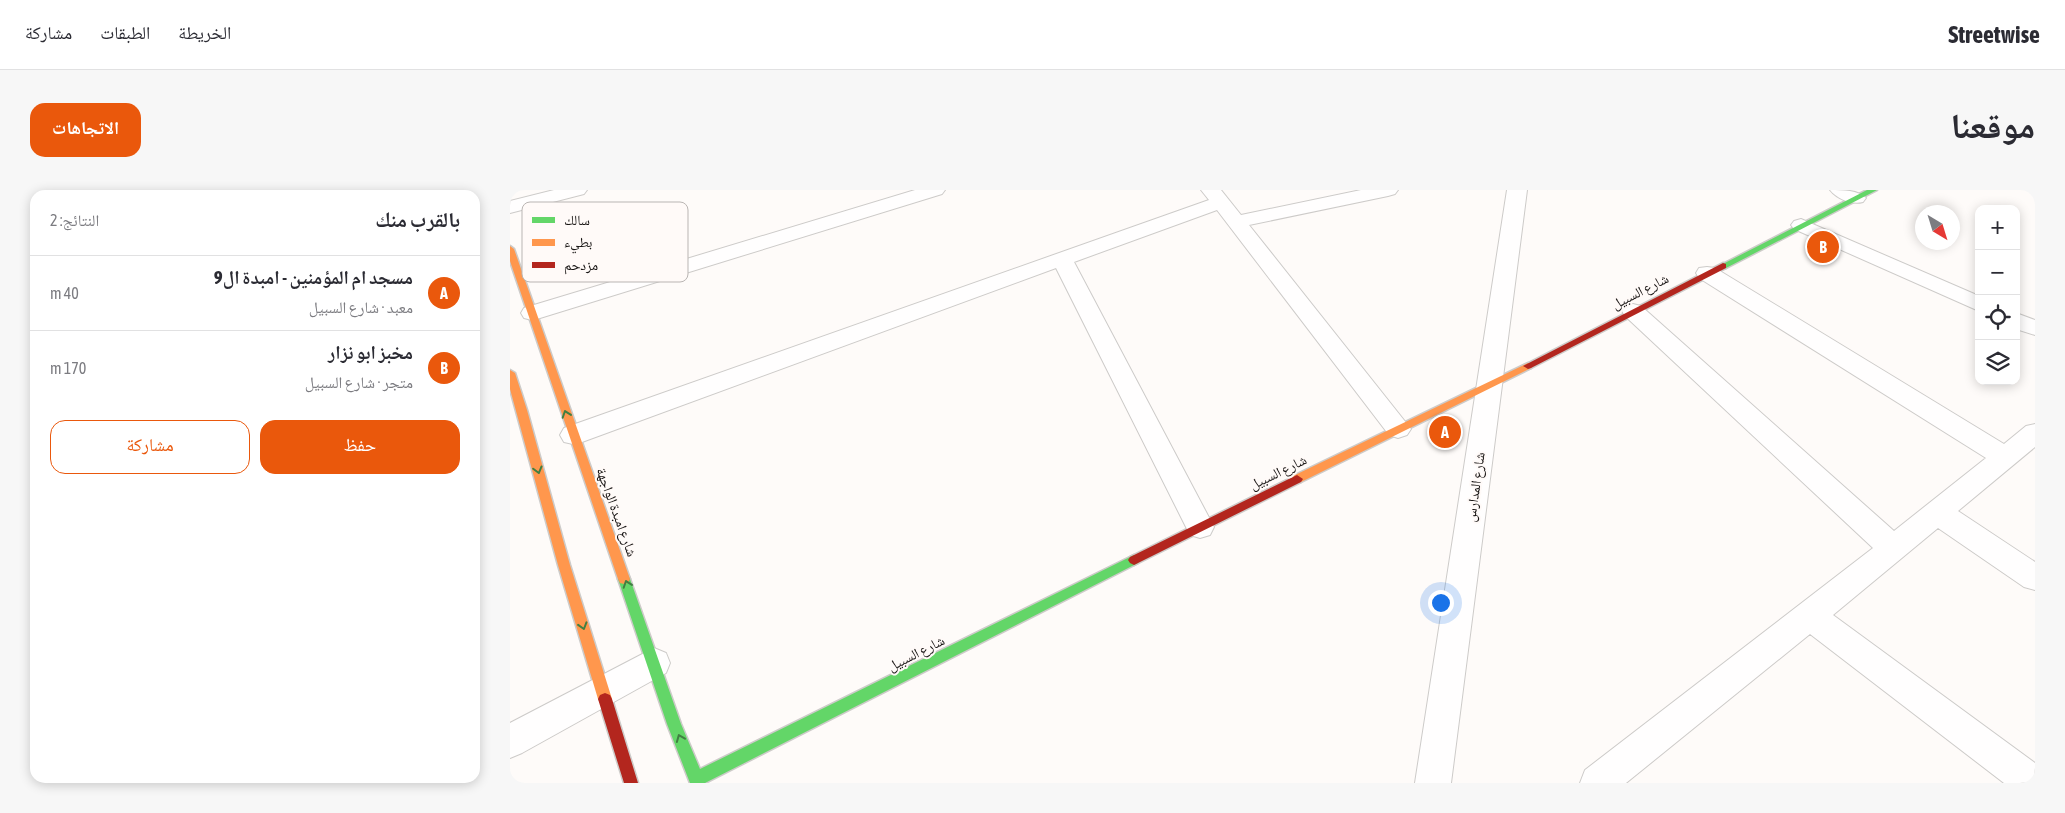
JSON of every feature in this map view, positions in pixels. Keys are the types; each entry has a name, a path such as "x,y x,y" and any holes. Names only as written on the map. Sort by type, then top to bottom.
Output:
{"street":[{"path":"530,202 577,190"},
{"path":"688,264 909,194 935,190"},
{"path":"1237,222 1388,190"},
{"name":"شارع المدارس","path":"1426,779 1489,386 1517,190"},
{"name":"شارع السبيل","path":"694,782 1200,527 1489,386 1801,226 1856,193"},
{"path":"573,435 1062,259 1216,196 1398,429"},
{"path":"1801,226 1975,302"},
{"name":"شارع امبدة الواجهة","path":"510,249 694,782"},
{"path":"1062,259 1200,527"},
{"path":"1707,273 2005,457"},
{"path":"532,314 633,282"},
{"path":"1633,311 1893,548"},
{"path":"2020,322 2035,328"},
{"path":"510,373 522,410 564,565 631,783"},
{"path":"1598,783 1810,616 2035,433"},
{"path":"1937,512 2035,578"},
{"path":"1810,616 2033,783"},
{"path":"510,741 654,663"}],"traffic: fast":[{"path":"1723,266 1873,190"},
{"path":"696,779 1134,560"},
{"path":"624,579 674,724 698,783"}],"traffic: slow":[{"path":"510,249 624,579"},
{"path":"1297,479 1528,366"},
{"path":"510,373 522,410 564,565 605,699"}],"traffic: jam":[{"path":"1528,366 1723,266"},
{"path":"1134,560 1297,479"},
{"path":"605,699 631,783"}],"place":[{"name":"مخبز ابو نزار","path":"1823,247"},
{"name":"مسجد ام المؤمنين - امبدة ال9","path":"1445,432"}]}
